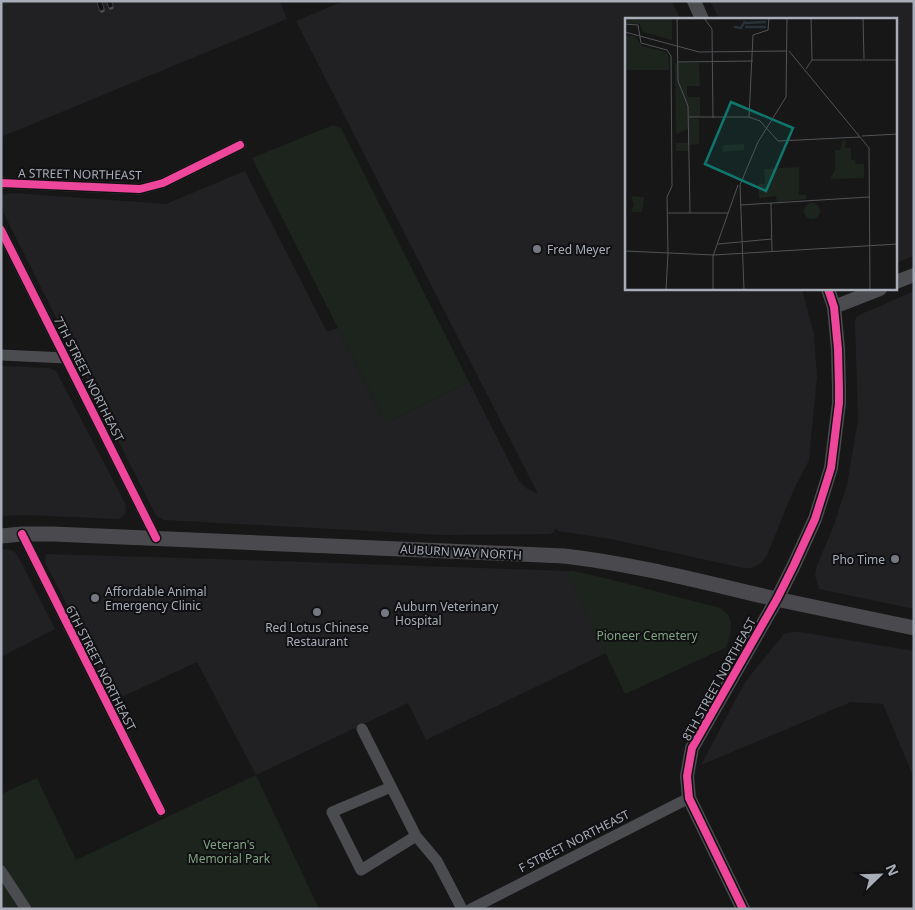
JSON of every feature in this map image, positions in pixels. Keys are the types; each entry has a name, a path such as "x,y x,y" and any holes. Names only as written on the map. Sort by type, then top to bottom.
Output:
{"main road":[{"name":"AUBURN WAY NORTH","path":"1,536 22,534 156,538 564,556 601,561 720,585 776,599 914,628"}],"street":[{"path":"694,1 702,18"},
{"name":"A STREET NORTHEAST","path":"1,184 140,189 163,183 240,145"},
{"name":"7TH STREET NORTHEAST","path":"1,230 156,538"},
{"path":"898,281 914,275"},
{"name":"8TH STREET NORTHEAST","path":"743,909 689,798 687,776 692,748 776,599 815,519 830,468 840,388 834,307 828,290"},
{"path":"834,307 877,290"},
{"path":"1,355 66,358"},
{"name":"6TH STREET NORTHEAST","path":"22,534 161,811"},
{"path":"362,729 416,836 438,861 462,909"},
{"path":"391,787 332,812 361,870 416,836"},
{"name":"F STREET NORTHEAST","path":"471,909 689,798"},
{"path":"1,870 26,909"}],"shaded area":[{"path":"1,1 280,1 287,19 1,137"},
{"path":"344,1 672,1 680,18 625,18 625,290 802,290 814,335 817,376 809,460 794,489 767,555 761,563 752,568 743,568 611,539 558,531 556,528 553,533 549,534 443,535 164,520 156,516 3,212 1,199 3,195 12,193 166,204 245,171 327,332 338,328 386,423 469,382 519,481 526,488 538,494 296,21"},
{"path":"710,1 914,1 914,256 898,262 898,18 718,18"},
{"path":"914,291 914,609 819,589 815,576 817,565 834,525 847,484 858,420 855,321 857,316"},
{"path":"1,366 50,368 56,371 126,505 125,514 119,519 25,515 1,516"},
{"path":"1,550 14,551 19,558 55,629 1,657"},
{"path":"46,554 569,571 568,574 606,653 426,740 408,703 256,775 197,662 115,700 45,562"},
{"path":"792,632 914,651 914,778 883,704 851,702 701,765 745,682 784,634"}],"green space":[{"path":"333,125 341,128 469,382 386,423 252,158"},
{"name":"Pioneer Cemetery","path":"569,571 609,579 720,608 729,616 731,626 727,647 625,694 568,574"},
{"name":"Veteran's Memorial Park","path":"256,775 319,909 1,909 1,794 37,778 76,860"}],"railway":[{"path":"99,1 102,10"},
{"path":"109,1 111,7"}],"cycle path":[{"path":"1,183 140,189 163,183 240,145"},
{"path":"1,230 156,538"},
{"path":"743,909 689,798 687,776 692,748 777,599 794,565 815,519 831,468 839,388 834,307 828,290"},
{"path":"22,534 161,811"}],"place":[{"name":"Fred Meyer","path":"537,249"},
{"name":"Pho Time","path":"895,559"},
{"name":"Affordable Animal Emergency Clinic","path":"95,598"},
{"name":"Red Lotus Chinese Restaurant","path":"317,612"},
{"name":"Auburn Veterinary Hospital","path":"385,613"}]}
